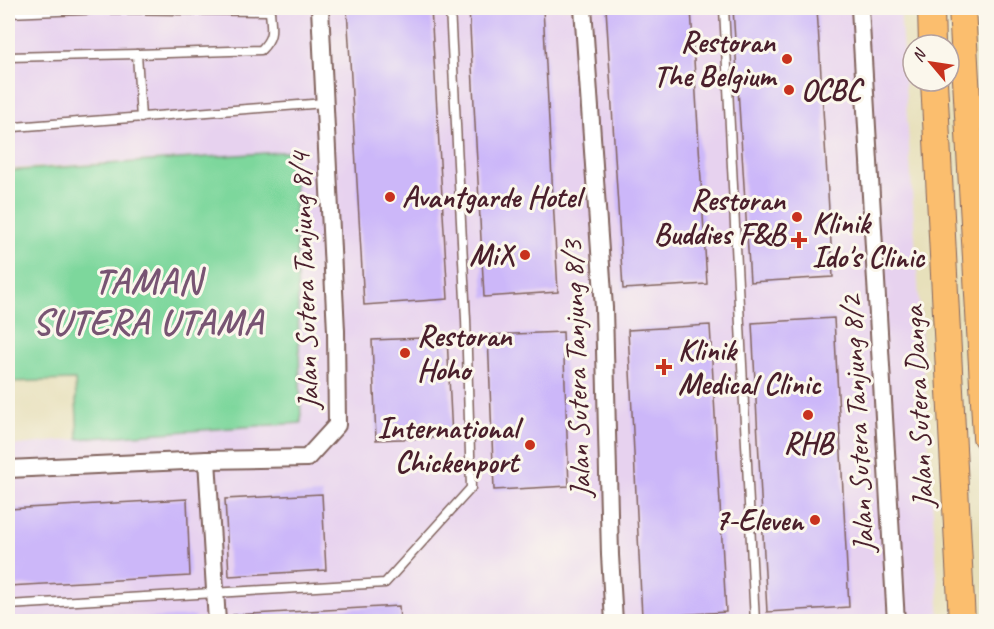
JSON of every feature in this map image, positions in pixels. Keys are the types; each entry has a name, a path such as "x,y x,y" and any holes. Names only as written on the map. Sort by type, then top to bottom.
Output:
{"main road":[{"path":"931,8 932,33"},
{"path":"962,8 987,437"},
{"name":"Jalan Sutera Danga","path":"935,93 962,621"}],"street":[{"name":"Jalan Sutera Tanjung 8/4","path":"8,469 307,458 337,425 336,331 320,8"},
{"name":"Jalan Sutera Tanjung 8/3","path":"583,8 604,308 610,555 614,621"},
{"name":"Jalan Sutera Tanjung 8/2","path":"860,8 896,621"},
{"path":"207,460 217,621"}],"lane":[{"path":"8,13 106,8 270,9 271,34 268,43 261,50 8,57"},
{"path":"8,605 385,583 471,488 466,319 450,8"},
{"path":"724,8 755,621"},
{"path":"137,54 141,118"},
{"path":"8,126 324,103"}],"shaded area":[{"path":"8,8 900,8 901,93 906,93 940,621 8,621 8,446 300,423 293,151 8,169"}],"green space":[{"path":"294,151 301,423 78,439 75,380 8,382 8,171"}],"building":[{"path":"347,8 431,8 448,299 364,305"},
{"path":"469,8 543,8 558,292 484,297"},
{"path":"606,8 691,8 707,284 623,289"},
{"path":"733,8 817,8 833,277 750,282"},
{"path":"834,318 849,607 767,612 752,323"},
{"path":"710,325 726,612 642,617 628,330"},
{"path":"563,332 569,486 494,490 488,335"},
{"path":"447,337 452,437 376,440 372,340"},
{"path":"322,494 326,570 229,576 225,499"},
{"path":"187,499 190,576 8,586 8,509"},
{"path":"399,606 400,621 234,621 233,615"},
{"path":"195,616 195,621 120,621 120,620"}],"place":[{"name":"Restoran The Belgium","path":"787,59"},
{"name":"OCBC","path":"789,90"},
{"name":"Avantgarde Hotel","path":"390,197"},
{"name":"Restoran Buddies F&B","path":"797,217"},
{"name":"Klinik Ido's Clinic","path":"799,240"},
{"name":"MiX","path":"525,255"},
{"name":"Restoran Hoho","path":"405,353"},
{"name":"Klinik Medical Clinic","path":"664,367"},
{"name":"RHB","path":"808,415"},
{"name":"International Chickenport","path":"530,445"},
{"name":"7-Eleven","path":"815,520"}],"district":[{"name":"TAMAN SUTERA UTAMA","path":"148,302"}]}
